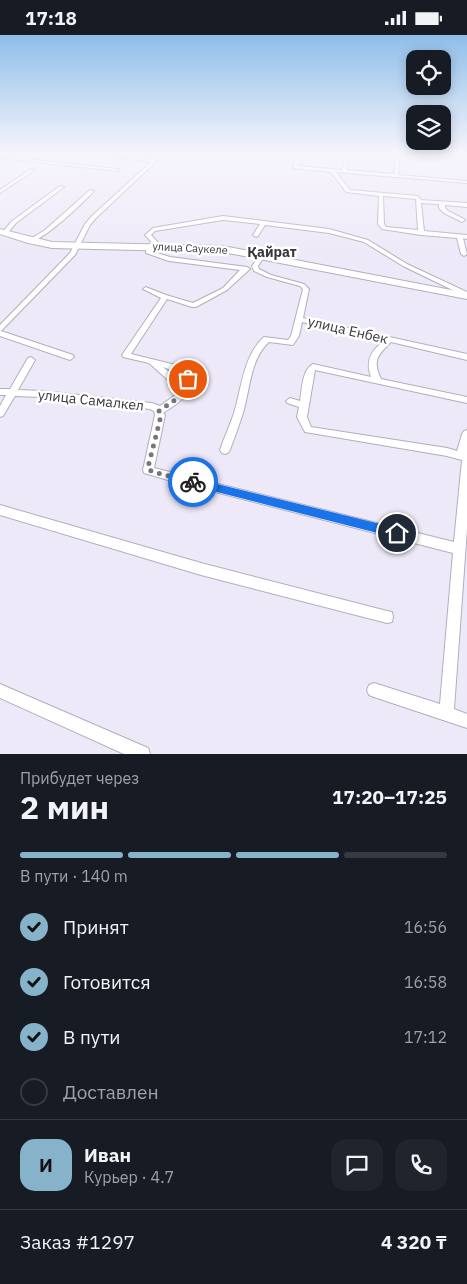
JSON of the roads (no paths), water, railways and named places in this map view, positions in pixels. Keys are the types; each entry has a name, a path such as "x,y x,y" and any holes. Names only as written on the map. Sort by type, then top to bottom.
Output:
{"street":[{"path":"2,232 61,188"},
{"path":"0,329 49,280 78,246 88,224 125,188"},
{"path":"346,188 348,191 416,197 421,233"},
{"path":"31,241 47,231 92,191"},
{"path":"381,195 380,224 388,229 465,237"},
{"path":"418,201 467,205"},
{"path":"442,203 442,208 459,220"},
{"path":"262,256 254,268 245,269 163,257 148,252 154,246 148,235 153,230 159,228 223,218 329,231 360,239 405,265 467,295"},
{"path":"256,235 264,222"},
{"name":"улица Саукеле","path":"2,232 52,245 223,249 467,295"},
{"path":"464,254 460,237 465,237"},
{"name":"улица Енбек","path":"254,268 269,276 302,285 306,289 299,319 467,357"},
{"path":"146,289 187,305 195,306 220,292 245,269"},
{"path":"159,411 178,399 184,392 188,379 186,371 126,355 165,297"},
{"path":"177,310 187,305"},
{"path":"225,450 238,415 254,358 260,345 267,339 290,343 295,335 299,319"},
{"path":"0,333 70,357"},
{"path":"377,381 373,373 373,357 378,348 390,339"},
{"path":"0,414 31,360"},
{"path":"150,361 182,388 184,392"},
{"path":"465,458 308,429 302,417 310,370 313,367 467,400"},
{"name":"улица Самалкел","path":"0,392 152,406 159,411 160,420 148,469 168,476 460,549"},
{"path":"290,401 304,405"},
{"path":"446,715 460,549 467,434"},
{"path":"0,510 192,566 387,617"},
{"path":"374,690 467,721"},
{"path":"0,691 142,754"}],"district":[{"name":"Қайрат","path":"272,252"}]}
